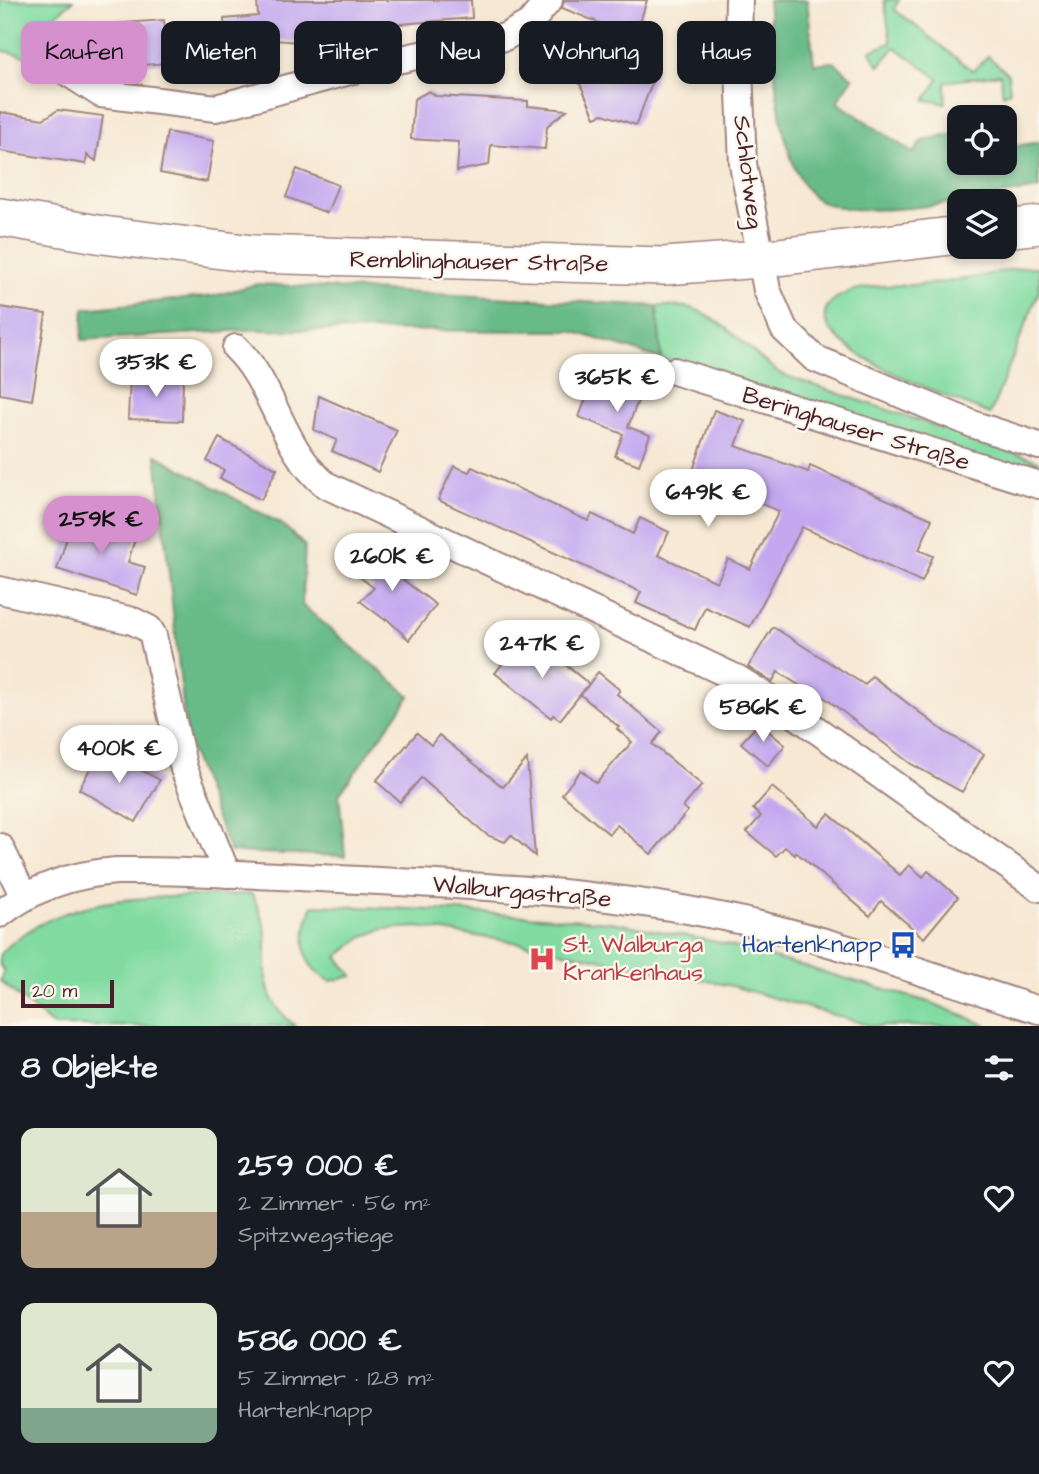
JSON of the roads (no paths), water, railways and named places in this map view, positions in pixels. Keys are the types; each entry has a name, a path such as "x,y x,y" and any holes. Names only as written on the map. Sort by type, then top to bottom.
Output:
{"main road":[{"name":"Remblinghauser Straße","path":"0,217 194,247 329,258 664,266 761,259 947,236"},
{"path":"1017,228 1039,225"}],"street":[{"path":"86,84 101,94 216,108 365,67 505,37 530,23 549,0"},
{"name":"Schlotweg","path":"740,0 739,87 743,164 761,259"},
{"name":"Beringhauser Straße","path":"761,259 775,315 796,342 814,358 975,425 1039,446"},
{"path":"236,348 249,364 298,454 326,485 738,679 793,713 1039,887"},
{"name":"Beringhauser Straße","path":"674,371 1039,485"},
{"path":"0,590 133,621 149,629 153,636 184,769 227,874"},
{"path":"0,847 24,897"},
{"name":"Walburgastraße","path":"0,914 24,897 69,877 142,870 563,892 682,909 750,923 844,948 1039,1010"}],"place":[{"name":"Hartenknapp","path":"903,945"},
{"name":"St. Walburga Krankenhaus","path":"542,959"}]}
